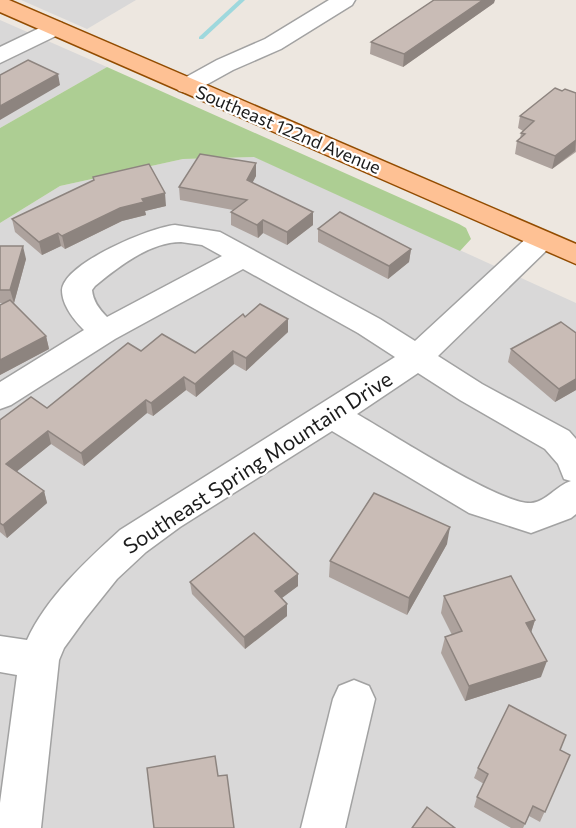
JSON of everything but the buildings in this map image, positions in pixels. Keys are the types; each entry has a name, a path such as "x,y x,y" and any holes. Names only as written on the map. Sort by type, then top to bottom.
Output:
{"main road":[{"name":"Southeast 122nd Avenue","path":"0,4 576,255"}],"street":[{"path":"187,87 225,65 273,44 344,0"},
{"path":"0,56 54,28"},
{"path":"104,333 81,306 77,287 114,259 150,239 177,233 210,238 241,258 369,326 417,358 557,440 574,460 576,469"},
{"name":"Southeast Spring Mountain Drive","path":"19,828 19,657 48,638 104,568 133,541 167,517 332,416 417,358 541,240"},
{"path":"0,397 104,333 241,258"},
{"path":"332,416 482,503 531,518 558,508 576,493"},
{"path":"323,828 354,699"}],"shaded area":[{"path":"21,0 136,0 87,29"},
{"path":"0,20 107,67 0,128"},
{"path":"255,157 576,303 576,828 0,828 0,223 60,186 183,159"}],"green space":[{"path":"107,67 459,224 466,228 471,239 460,251 254,157 183,159 60,186 0,223 0,128"}],"waterway":[{"path":"201,38 242,0"}]}
